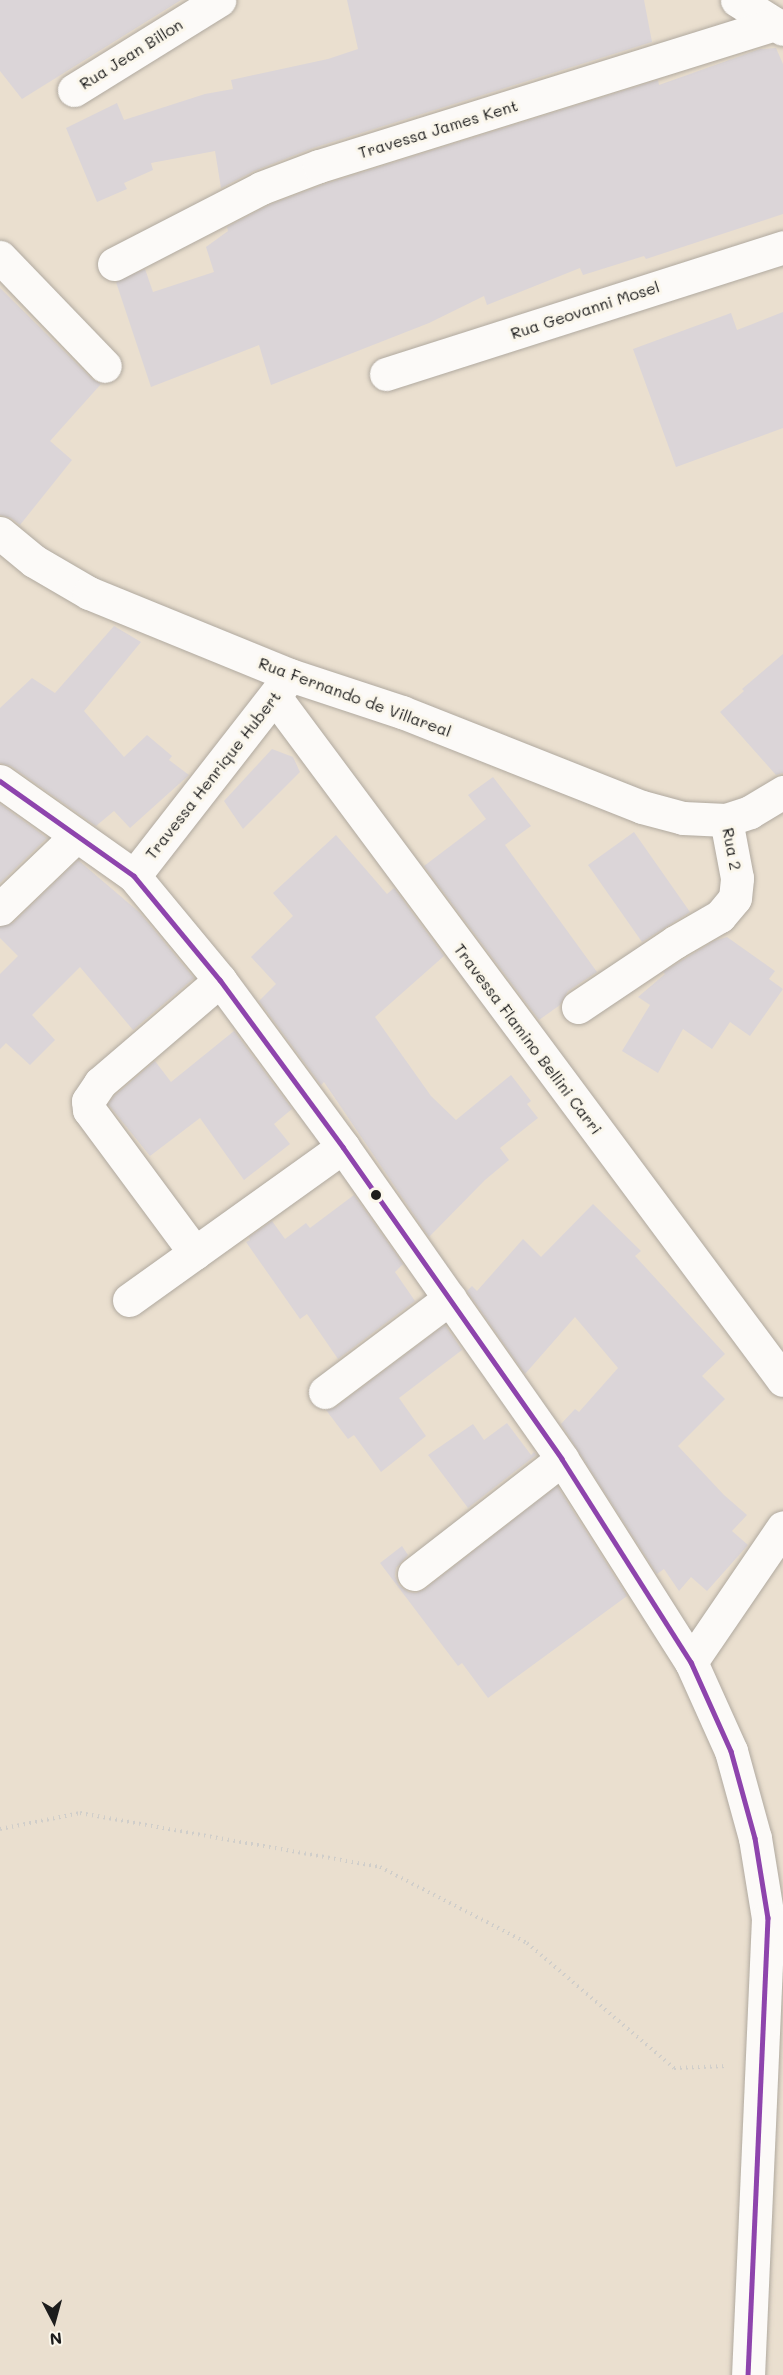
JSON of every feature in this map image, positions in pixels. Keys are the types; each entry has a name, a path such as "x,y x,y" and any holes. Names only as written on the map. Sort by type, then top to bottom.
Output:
{"street":[{"name":"Rua Jean Billon","path":"74,90 219,0"},
{"path":"737,0 778,27"},
{"name":"Travessa James Kent","path":"114,264 261,188 320,166 778,27"},
{"name":"Rua Geovanni Mosel","path":"386,374 783,247"},
{"path":"0,257 105,366"},
{"name":"Rua Fernando de Villareal","path":"0,533 34,561 89,593 283,686 402,712 642,807 683,818 726,820"},
{"name":"Travessa Henrique Hubert","path":"134,876 283,686"},
{"name":"Travessa Flamino Bellini Carri","path":"283,686 783,1380"},
{"path":"0,781 134,876 220,980 343,1147 562,1459 691,1662 731,1751 776,1918 762,2064 748,2375"},
{"path":"726,820 750,812 783,792"},
{"name":"Rua 2","path":"578,1007 675,942 720,916 735,898 737,878 726,820"},
{"path":"0,909 76,836"},
{"path":"195,1253 89,1110 88,1101 100,1083 220,980"},
{"path":"129,1300 343,1147"},
{"path":"325,1392 450,1298"},
{"path":"414,1574 562,1459"},
{"path":"691,1662 783,1527"}],"path":[{"path":"0,1829 80,1813 380,1867 527,1943 674,2068 762,2064"}],"building":[{"path":"0,0 181,0 22,99 0,71"},
{"path":"347,0 644,0 652,42 313,148 254,171 221,188 215,151 151,163 153,170 124,183 127,189 97,202 66,128 117,103 124,120 205,94 233,89 231,80 328,59 358,49"},
{"path":"776,48 783,64 783,214 646,259 644,256 583,275 580,268 487,305 484,296 429,323 271,385 259,345 151,387 116,282 145,269 153,292 214,272 206,247 228,231 227,227 269,205 325,184 658,80 659,85 760,49"},
{"path":"0,288 92,379 101,384 50,441 72,460 20,525 11,518 0,515"},
{"path":"783,312 783,428 676,467 633,349 731,313 737,330"},
{"path":"114,626 141,642 84,711 124,757 147,735 172,756 169,760 189,775 130,828 114,811 96,826 11,766 0,763 0,708 32,678 55,693"},
{"path":"783,654 783,773 776,775 720,712 744,691 742,689"},
{"path":"272,749 293,757 300,772 243,829 224,801"},
{"path":"493,777 531,826 505,845 597,972 568,991 560,1005 539,1020 424,866 486,819 468,795"},
{"path":"0,804 47,838 0,883"},
{"path":"634,832 690,912 642,942 588,865"},
{"path":"336,835 387,894 394,888 444,956 375,1017 431,1096 456,1120 511,1075 531,1101 527,1104 538,1118 500,1148 509,1160 485,1180 429,1237 324,1082 321,1085 259,1001 276,984 251,957 293,916 273,893"},
{"path":"78,860 139,912 194,978 133,1030 80,967 32,1015 55,1040 30,1065 6,1043 0,1049 0,974 18,956 0,938 0,927 13,923"},
{"path":"727,937 775,971 769,979 783,989 750,1036 730,1022 712,1049 683,1029 658,1073 622,1051 650,1005 638,997 665,974 663,972 714,941"},
{"path":"234,1031 292,1109 274,1124 290,1144 244,1180 200,1118 150,1156 108,1104 114,1096 155,1061 171,1082"},
{"path":"354,1195 403,1264 395,1272 415,1301 338,1359 307,1314 300,1319 246,1242 250,1240 249,1237 272,1221 285,1239 306,1223 310,1228"},
{"path":"593,1204 641,1251 635,1256 725,1354 702,1376 725,1399 678,1446 724,1495 747,1515 732,1531 748,1545 707,1591 691,1577 679,1591 664,1569 657,1574 561,1424 575,1409 579,1412 618,1368 575,1317 525,1374 467,1291 472,1286 477,1291 523,1239 541,1257"},
{"path":"445,1325 462,1350 399,1398 426,1436 381,1472 354,1435 348,1439 326,1410 336,1407"},
{"path":"507,1423 531,1455 534,1452 536,1455 468,1508 428,1455 473,1424 484,1440"},
{"path":"557,1486 627,1596 488,1698 462,1663 458,1666 380,1563 402,1546 408,1555 396,1568 395,1576 399,1585 408,1592 416,1593 425,1589"}],"transit line":[{"path":"0,781 134,876 220,980 343,1147 562,1459 691,1662 731,1751 755,1838 768,1918 748,2375"}]}
